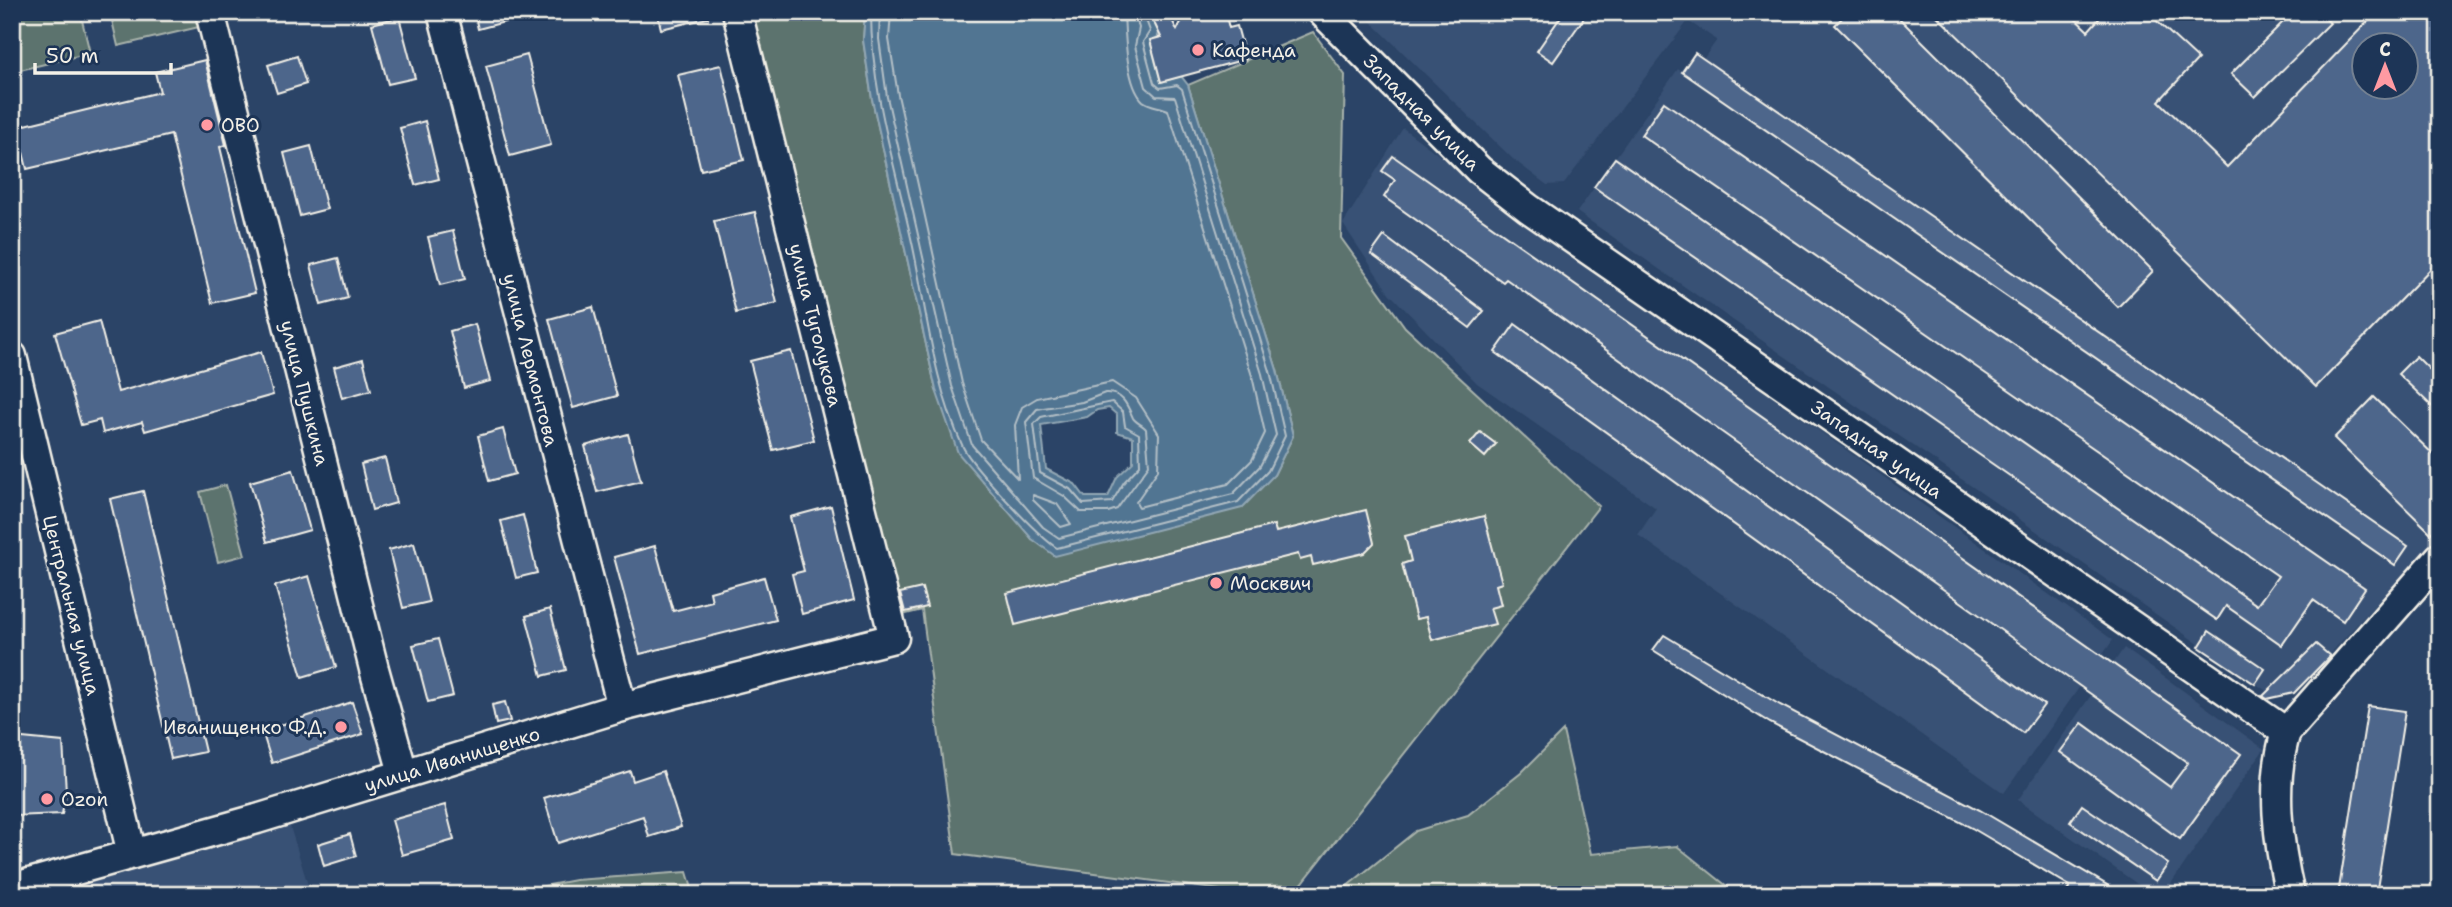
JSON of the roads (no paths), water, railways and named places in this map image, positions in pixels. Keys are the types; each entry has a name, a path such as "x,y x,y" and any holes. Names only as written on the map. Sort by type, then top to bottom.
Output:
{"street":[{"name":"улица Пушкина","path":"210,12 374,669 403,773"},
{"name":"улица Лермонтова","path":"442,12 621,707"},
{"name":"улица Туголукова","path":"737,12 894,638"},
{"name":"Западная улица","path":"1322,12 1479,170 1528,208 2286,732"},
{"name":"Центральная улица","path":"12,356 132,854"},
{"path":"2290,895 2282,853 2277,779 2286,732 2435,569"},
{"name":"улица Иванищенко","path":"12,888 621,707 894,638"}],"water":[{"path":"865,12 1149,12 1159,33 1157,38 1150,41 1161,82 1181,76 1188,85 1277,370 1293,436 1274,475 1242,508 1055,556 1032,539 958,453 936,390 872,99 863,40","holes":["1109,408 1117,415 1117,432 1133,437 1133,462 1117,477 1108,497 1085,497 1075,484 1046,469 1041,425 1087,417 1097,410"]}],"place":[{"name":"Кафенда","path":"1198,50"},
{"name":"ОВО","path":"207,125"},
{"name":"Москвич","path":"1216,583"},
{"name":"Иванищенко Ф.Д.","path":"341,727"},
{"name":"Ozon","path":"47,799"}]}
